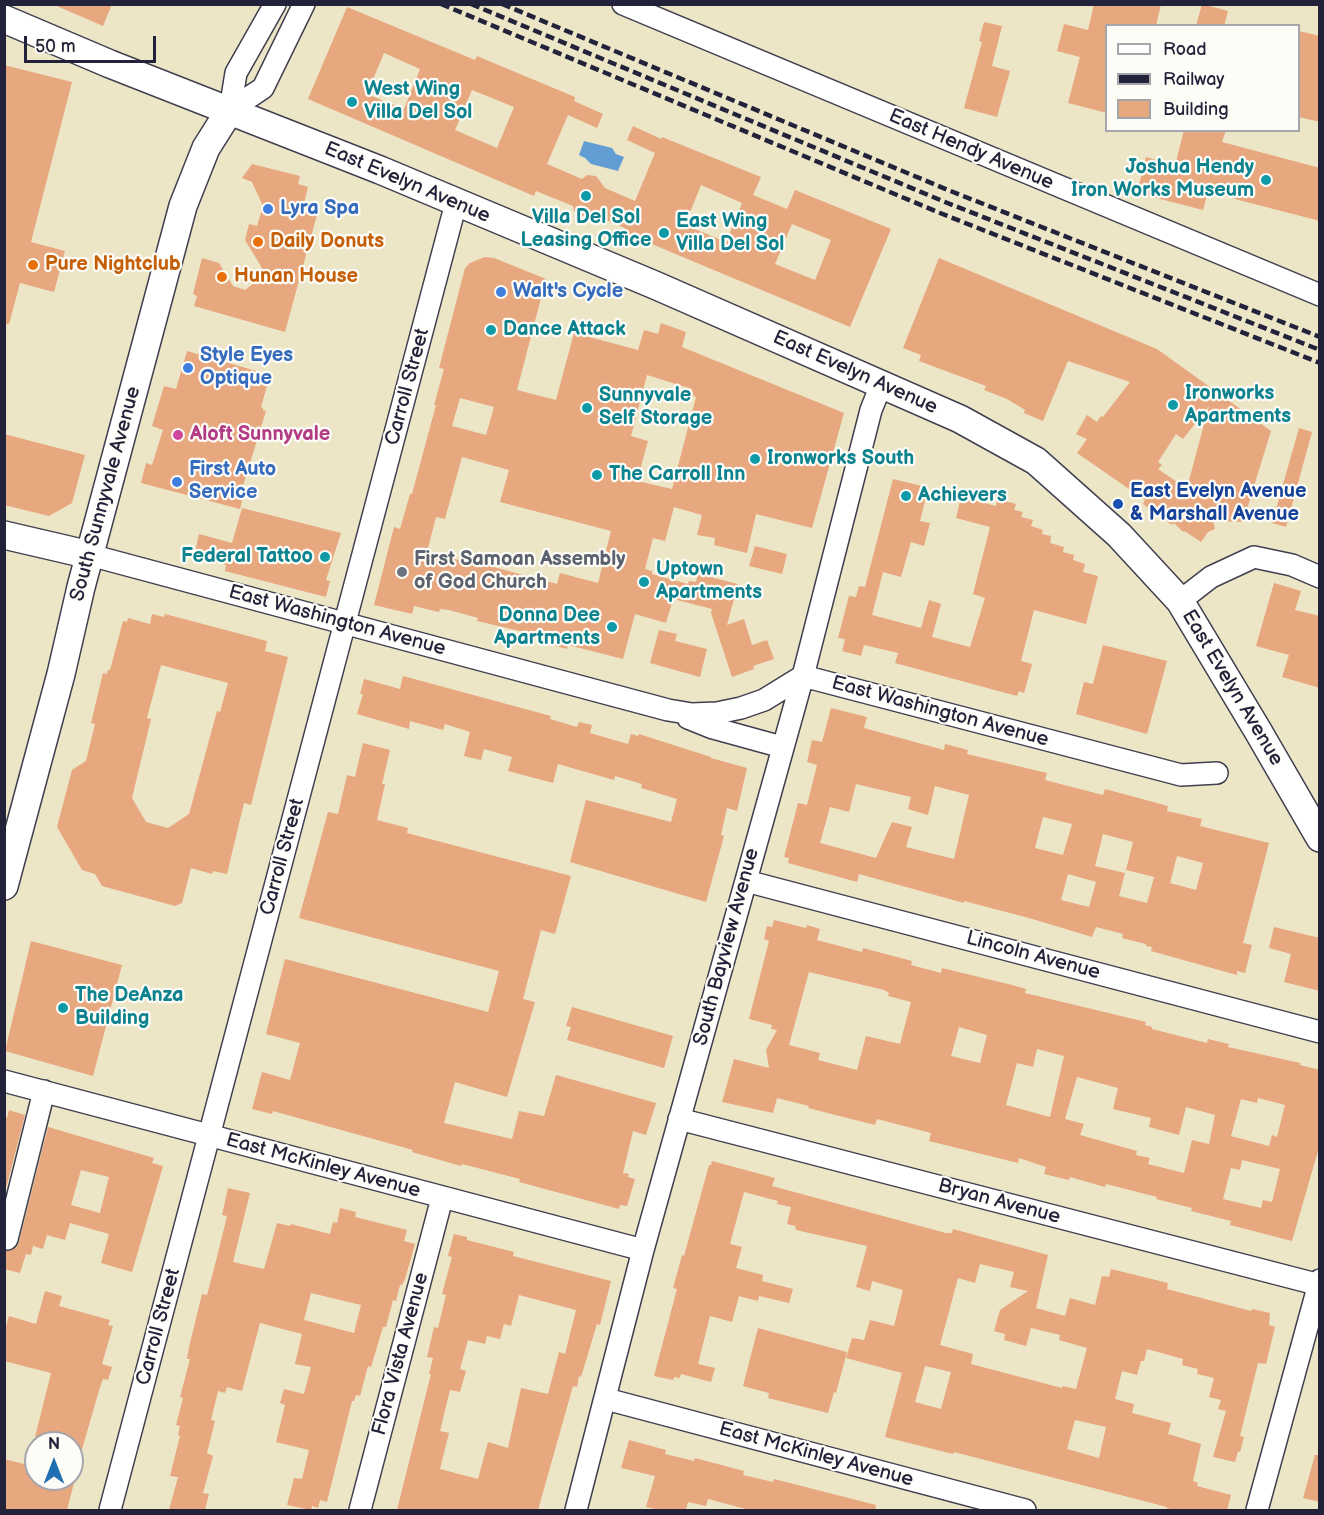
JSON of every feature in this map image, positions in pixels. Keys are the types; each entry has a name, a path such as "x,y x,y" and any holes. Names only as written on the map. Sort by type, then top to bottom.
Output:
{"main road":[{"name":"East Evelyn Avenue","path":"4,19 110,64 380,170 657,286 960,419 1036,461 1119,535 1180,602 1320,838"},
{"name":"South Sunnyvale Avenue","path":"4,886 183,206 206,148 230,110"},
{"name":"East Washington Avenue","path":"4,535 90,555"}],"street":[{"path":"230,110 236,73 274,4"},
{"path":"230,110 263,88 304,4"},
{"name":"East Hendy Avenue","path":"623,4 1320,296"},
{"name":"Carroll Street","path":"110,1510 456,203"},
{"name":"South Bayview Avenue","path":"576,1510 643,1250 803,676 871,410 881,385"},
{"name":"East Washington Avenue","path":"90,555 210,585 345,624 668,710 692,714 741,708 764,700 803,676 1181,775 1217,773"},
{"path":"1180,602 1211,577 1254,557 1292,565 1320,577"},
{"name":"East Washington Avenue","path":"668,710 713,728 782,747"},
{"name":"Lincoln Avenue","path":"746,880 1320,1032"},
{"name":"East McKinley Avenue","path":"4,1081 643,1250"},
{"path":"7,1239 44,1091"},
{"name":"Bryan Avenue","path":"679,1119 1319,1283"},
{"name":"Flora Vista Avenue","path":"360,1510 442,1198"},
{"path":"1257,1510 1319,1283"},
{"name":"East McKinley Avenue","path":"606,1399 1025,1510"}],"water":[{"path":"584,141 612,148 616,154 624,157 618,171 591,164 579,155"}],"building":[{"path":"52,4 112,4 103,26"},
{"path":"1094,4 1161,4 1156,24 1105,24 1105,112 1068,103 1080,57 1057,51 1064,24 1088,30"},
{"path":"1202,4 1228,11 1225,24 1197,24"},
{"path":"347,7 475,60 477,56 575,97 574,101 603,114 597,128 568,115 547,164 582,179 587,175 596,176 605,188 635,201 655,153 627,140 633,126 761,177 753,195 787,209 795,190 891,229 850,327 623,232 625,228 589,213 585,216 578,216 573,206 536,191 534,196 308,99","holes":["384,53 420,69 404,109 367,94","472,90 514,107 497,148 455,130","701,185 742,203 726,242 685,225","792,224 831,240 815,280 775,264"]},
{"path":"984,22 1002,26 992,66 1010,71 997,117 964,108 982,42 979,41"},
{"path":"1300,31 1320,36 1320,122 1300,117"},
{"path":"4,65 72,82 31,242 65,251 54,292 20,283 9,324 4,324"},
{"path":"1183,132 1225,132 1222,142 1320,168 1320,221 1208,192 1203,210 1137,193 1146,157 1175,165"},
{"path":"252,164 300,176 298,184 308,187 303,207 318,211 285,332 194,306 197,296 193,294 202,258 219,263 233,286 245,290 257,281 262,268 245,240 249,224 257,226 263,206 252,182 242,178"},
{"path":"485,257 494,258 546,279 517,390 556,400 574,333 638,350 644,330 658,334 661,323 686,332 682,347 844,413 812,528 756,514 747,553 714,545 715,538 697,535 702,515 674,507 665,541 653,538 645,569 652,571 652,574 688,584 689,581 696,582 698,574 738,584 727,625 744,619 752,645 767,640 774,659 753,666 754,669 732,677 711,613 712,609 673,599 666,623 635,614 623,659 568,645 567,649 552,645 553,639 477,621 478,618 449,610 440,609 439,612 414,606 412,614 374,605 394,527 400,529 410,494 412,494 444,369 439,368 465,268 470,263","holes":["647,375 692,389 690,394 696,397 672,489 637,481 648,441 631,436","460,398 494,407 486,435 452,426","462,457 509,470 500,502 611,531 598,583 560,573 557,584 427,552 436,517 445,519"]},
{"name":"Ironworks Apartments","path":"939,258 1157,349 1271,431 1243,522 1213,521 1215,529 1208,532 1201,542 1182,531 1174,523 1172,525 1143,504 1145,500 1077,453 1087,439 1076,434 1087,415 1097,422 1130,382 1068,361 1043,421 1024,413 1025,410 1007,399 984,390 986,386 919,361 921,355 903,348","holes":["1209,406 1187,489 1158,469 1162,465 1158,462 1176,434 1183,439"]},
{"path":"187,351 270,375 261,407 266,411 242,489 245,490 240,509 141,483 146,463 152,465 163,430 152,426 164,386 176,389"},
{"path":"1299,428 1312,432 1286,527 1272,523"},
{"path":"4,434 85,455 72,503 49,516 4,505"},
{"path":"893,479 926,487 920,521 930,523 924,546 911,542 901,577 883,572 872,615 921,628 929,600 941,604 932,637 970,647 985,598 973,594 990,527 956,518 961,497 996,506 997,499 1016,504 1014,510 1023,512 1021,517 1033,520 1031,526 1043,530 1042,534 1051,536 1050,543 1064,547 1063,552 1074,555 1073,560 1085,564 1083,572 1098,576 1086,624 1034,610 1021,661 1032,664 1024,693 1019,691 1017,696 895,663 898,653 864,645 861,656 842,651 845,639 838,638 849,596 856,597 859,586 865,587"},
{"path":"242,508 341,533 326,580 330,581 326,597 225,571 226,565 194,557 199,534 232,543"},
{"path":"755,546 787,554 782,574 749,566"},
{"path":"1274,583 1301,591 1295,610 1320,616 1320,688 1282,677 1289,655 1256,646"},
{"path":"152,614 164,617 165,614 267,641 265,651 288,657 251,805 244,803 227,874 213,871 212,874 191,868 182,903 175,906 102,886 95,874 82,870 57,827 72,770 86,761 95,724 91,723 103,673 107,674 110,670 123,621 127,622 128,618 150,624","holes":["161,665 228,683 220,712 217,711 189,814 168,828 146,822 132,798 151,719 147,718"]},
{"path":"659,630 677,634 675,641 707,649 700,677 650,663"},
{"path":"1103,645 1167,661 1147,734 1076,714 1084,682 1093,684"},
{"path":"403,676 551,716 550,719 577,727 579,722 592,725 590,733 628,744 631,734 638,736 639,734 747,768 737,811 727,808 721,835 724,836 706,902 570,862 586,800 671,822 677,799 641,788 642,784 615,776 614,780 558,764 553,783 508,771 512,757 484,749 481,760 464,756 470,732 445,724 443,730 410,721 409,729 357,714 363,694 360,694 364,679 400,689"},
{"path":"831,708 867,717 864,728 944,750 945,744 968,750 967,754 1047,773 1045,780 1103,795 1105,789 1168,806 1167,811 1202,819 1200,826 1269,843 1243,943 1252,945 1245,973 1237,971 1237,975 1151,951 1152,947 1146,944 1122,938 1123,934 1096,927 1092,937 1029,918 859,874 857,882 788,863 789,858 784,857 798,803 807,805 817,765 807,762 812,740 822,742","holes":["856,784 911,797 908,809 928,815 935,786 969,795 954,859 906,847 912,827 892,822 876,858 820,843 830,807 849,812","1043,817 1072,824 1063,855 1035,848","1103,834 1133,842 1126,870 1154,877 1147,903 1119,896 1125,873 1095,866","1177,856 1203,863 1196,890 1170,883","1068,874 1096,882 1089,907 1061,900"]},
{"path":"363,743 390,750 377,820 408,828 407,833 571,876 555,934 541,930 523,999 535,1002 507,1097 455,1082 444,1123 512,1139 519,1111 544,1116 556,1075 656,1103 646,1135 633,1131 623,1173 635,1179 627,1206 620,1205 619,1209 519,1182 520,1179 462,1164 461,1166 412,1152 413,1150 273,1111 272,1114 252,1109 262,1072 290,1080 300,1043 266,1034 285,959 488,1012 499,971 299,918 328,812 338,814 347,775 355,777"},
{"path":"774,920 806,928 807,925 820,929 817,940 862,952 863,948 912,961 911,965 941,973 942,968 1012,985 1026,989 1025,993 1146,1022 1145,1025 1152,1029 1207,1043 1208,1039 1229,1044 1228,1047 1300,1063 1300,1065 1320,1070 1320,1144 1292,1241 1230,1225 1231,1221 1191,1211 1192,1208 1156,1199 1157,1197 1106,1184 1105,1187 1070,1177 1069,1180 1044,1174 1046,1167 1019,1158 1018,1163 929,1141 931,1133 877,1119 875,1125 777,1098 773,1113 722,1102 734,1059 769,1068 766,1050 777,1030 771,1029 772,1025 749,1019 769,941 764,939 767,926 772,927","holes":["809,972 884,990 889,993 888,996 911,1002 900,1044 866,1036 857,1070 818,1060 820,1053 789,1045","959,1027 987,1035 980,1063 951,1056","1037,1049 1064,1056 1050,1117 1006,1105 1017,1063 1033,1067","1077,1077 1118,1088 1113,1109 1151,1118 1149,1127 1179,1135 1186,1107 1215,1115 1209,1144 1192,1140 1184,1173 1148,1164 1150,1158 1136,1155 1137,1151 1080,1135 1084,1124 1065,1119","1258,1098 1285,1105 1277,1137 1272,1135 1269,1146 1231,1136 1241,1099 1257,1103","1242,1160 1280,1169 1272,1202 1263,1200 1261,1208 1223,1199 1231,1168 1240,1170"]},
{"path":"1274,927 1320,938 1320,991 1284,982 1291,954 1269,948"},
{"name":"The DeAnza Building","path":"31,941 122,965 93,1076 5,1051"},
{"path":"572,1007 673,1036 664,1068 567,1040 571,1027 566,1026"},
{"path":"9,1110 25,1115 4,1196 4,1117 7,1118"},
{"path":"48,1127 154,1158 152,1163 163,1166 132,1272 101,1263 109,1234 70,1223 65,1240 47,1235 43,1249 33,1246 31,1255 26,1254 20,1273 4,1269 4,1251 16,1248","holes":["81,1170 109,1177 100,1213 71,1205"]},
{"path":"712,1161 775,1178 772,1186 946,1233 952,1233 953,1229 1048,1255 1036,1308 1065,1316 1070,1298 1095,1305 1102,1276 1109,1277 1111,1269 1168,1283 1167,1289 1251,1311 1252,1309 1270,1313 1269,1325 1275,1327 1266,1364 1258,1363 1240,1436 1244,1437 1235,1462 1213,1457 1226,1411 1218,1409 1221,1400 1209,1397 1214,1378 1197,1374 1198,1369 1182,1365 1183,1359 1147,1349 1137,1375 1122,1371 1115,1399 1134,1404 1132,1413 1171,1423 1168,1434 1201,1444 1193,1481 1198,1483 1197,1486 1231,1495 1227,1510 1175,1510 954,1452 953,1454 885,1437 902,1373 846,1358 852,1338 864,1340 870,1320 894,1326 903,1290 872,1281 870,1291 856,1287 867,1246 796,1230 795,1226 787,1224 791,1207 744,1192 730,1244 742,1247 736,1268 763,1275 762,1281 793,1289 789,1303 759,1296 758,1301 739,1296 732,1322 710,1316 698,1364 715,1368 711,1382 681,1374 680,1378 674,1377 673,1380 654,1376 677,1289 673,1288 709,1165","holes":["980,1264 1014,1272 1010,1287 1028,1291 1000,1310 994,1331 1005,1334 1004,1340 1026,1346 1031,1328 1060,1335 1059,1340 1087,1348 1076,1389 1063,1386 1062,1388 971,1364 973,1354 940,1345 958,1278 975,1283","925,1366 951,1372 941,1409 915,1402","1075,1420 1106,1427 1099,1458 1067,1449"]},
{"path":"228,1188 250,1193 233,1262 264,1269 277,1223 290,1226 291,1224 330,1234 333,1222 337,1223 340,1208 356,1212 355,1217 407,1230 404,1241 415,1244 405,1279 400,1285 396,1301 393,1300 371,1367 368,1366 360,1396 356,1395 352,1401 327,1502 320,1500 318,1508 312,1506 311,1510 287,1505 294,1478 302,1479 309,1450 276,1442 285,1405 280,1403 284,1389 304,1394 311,1367 295,1364 302,1334 260,1323 242,1391 227,1387 225,1393 218,1391 211,1420 215,1421 207,1453 213,1456 203,1493 209,1494 205,1510 169,1510 178,1477 170,1476 180,1436 178,1435 180,1426 176,1425 183,1398 180,1397 190,1359 187,1359 189,1347 202,1294 207,1295 227,1216 222,1215","holes":["311,1293 361,1305 354,1333 304,1320"]},
{"path":"454,1234 467,1237 467,1240 514,1252 513,1256 611,1281 600,1325 597,1324 577,1387 573,1386 538,1510 397,1510 431,1374 429,1374 433,1358 427,1357 434,1327 438,1328 446,1295 442,1294 452,1257 448,1256","holes":["519,1295 576,1310 565,1354 559,1352 548,1394 521,1388 508,1448 488,1442 478,1479 440,1469 449,1433 440,1431 450,1390 460,1392 466,1371 460,1369 468,1340 485,1344 487,1336 500,1339 504,1324 511,1326"]},
{"path":"45,1291 62,1296 59,1306 110,1320 108,1325 113,1326 102,1364 112,1367 108,1380 103,1379 100,1387 84,1442 84,1431 36,1431 51,1373 4,1361 4,1333 9,1316 36,1324"},
{"path":"758,1328 847,1352 828,1413 768,1398 769,1393 743,1386"},
{"path":"629,1440 666,1450 665,1454 694,1461 695,1458 744,1471 743,1475 773,1482 774,1479 876,1505 875,1510 750,1510 708,1499 706,1506 688,1502 686,1510 660,1510 646,1507 655,1476 621,1468"},
{"path":"1315,1455 1320,1455 1320,1502 1303,1498"},
{"path":"4,1459 24,1464 24,1491 72,1491 67,1510 4,1510"}],"railway":[{"path":"441,4 940,213 1320,363"},
{"path":"471,4 945,202 1320,350"},
{"path":"502,4 948,190 1320,337"}],"place":[{"name":"West Wing Villa Del Sol","path":"352,102"},
{"name":"Joshua Hendy Iron Works Museum","path":"1266,180"},
{"name":"Villa Del Sol Leasing Office","path":"586,196"},
{"name":"Lyra Spa","path":"268,209"},
{"name":"East Wing Villa Del Sol","path":"664,233"},
{"name":"Daily Donuts","path":"258,242"},
{"name":"Pure Nightclub","path":"33,265"},
{"name":"Hunan House","path":"222,277"},
{"name":"Walt's Cycle","path":"501,292"},
{"name":"Dance Attack","path":"491,330"},
{"name":"Style Eyes Optique","path":"188,368"},
{"name":"Ironworks Apartments","path":"1173,405"},
{"name":"Sunnyvale Self Storage","path":"587,408"},
{"name":"Aloft Sunnyvale","path":"178,435"},
{"name":"Ironworks South","path":"755,459"},
{"name":"The Carroll Inn","path":"597,475"},
{"name":"First Auto Service","path":"177,482"},
{"name":"Achievers","path":"906,496"},
{"name":"East Evelyn Avenue & Marshall Avenue","path":"1118,504"},
{"name":"Federal Tattoo","path":"325,557"},
{"name":"First Samoan Assembly of God Church","path":"402,572"},
{"name":"Uptown Apartments","path":"644,582"},
{"name":"Donna Dee Apartments","path":"612,627"},
{"name":"The DeAnza Building","path":"63,1008"}]}
